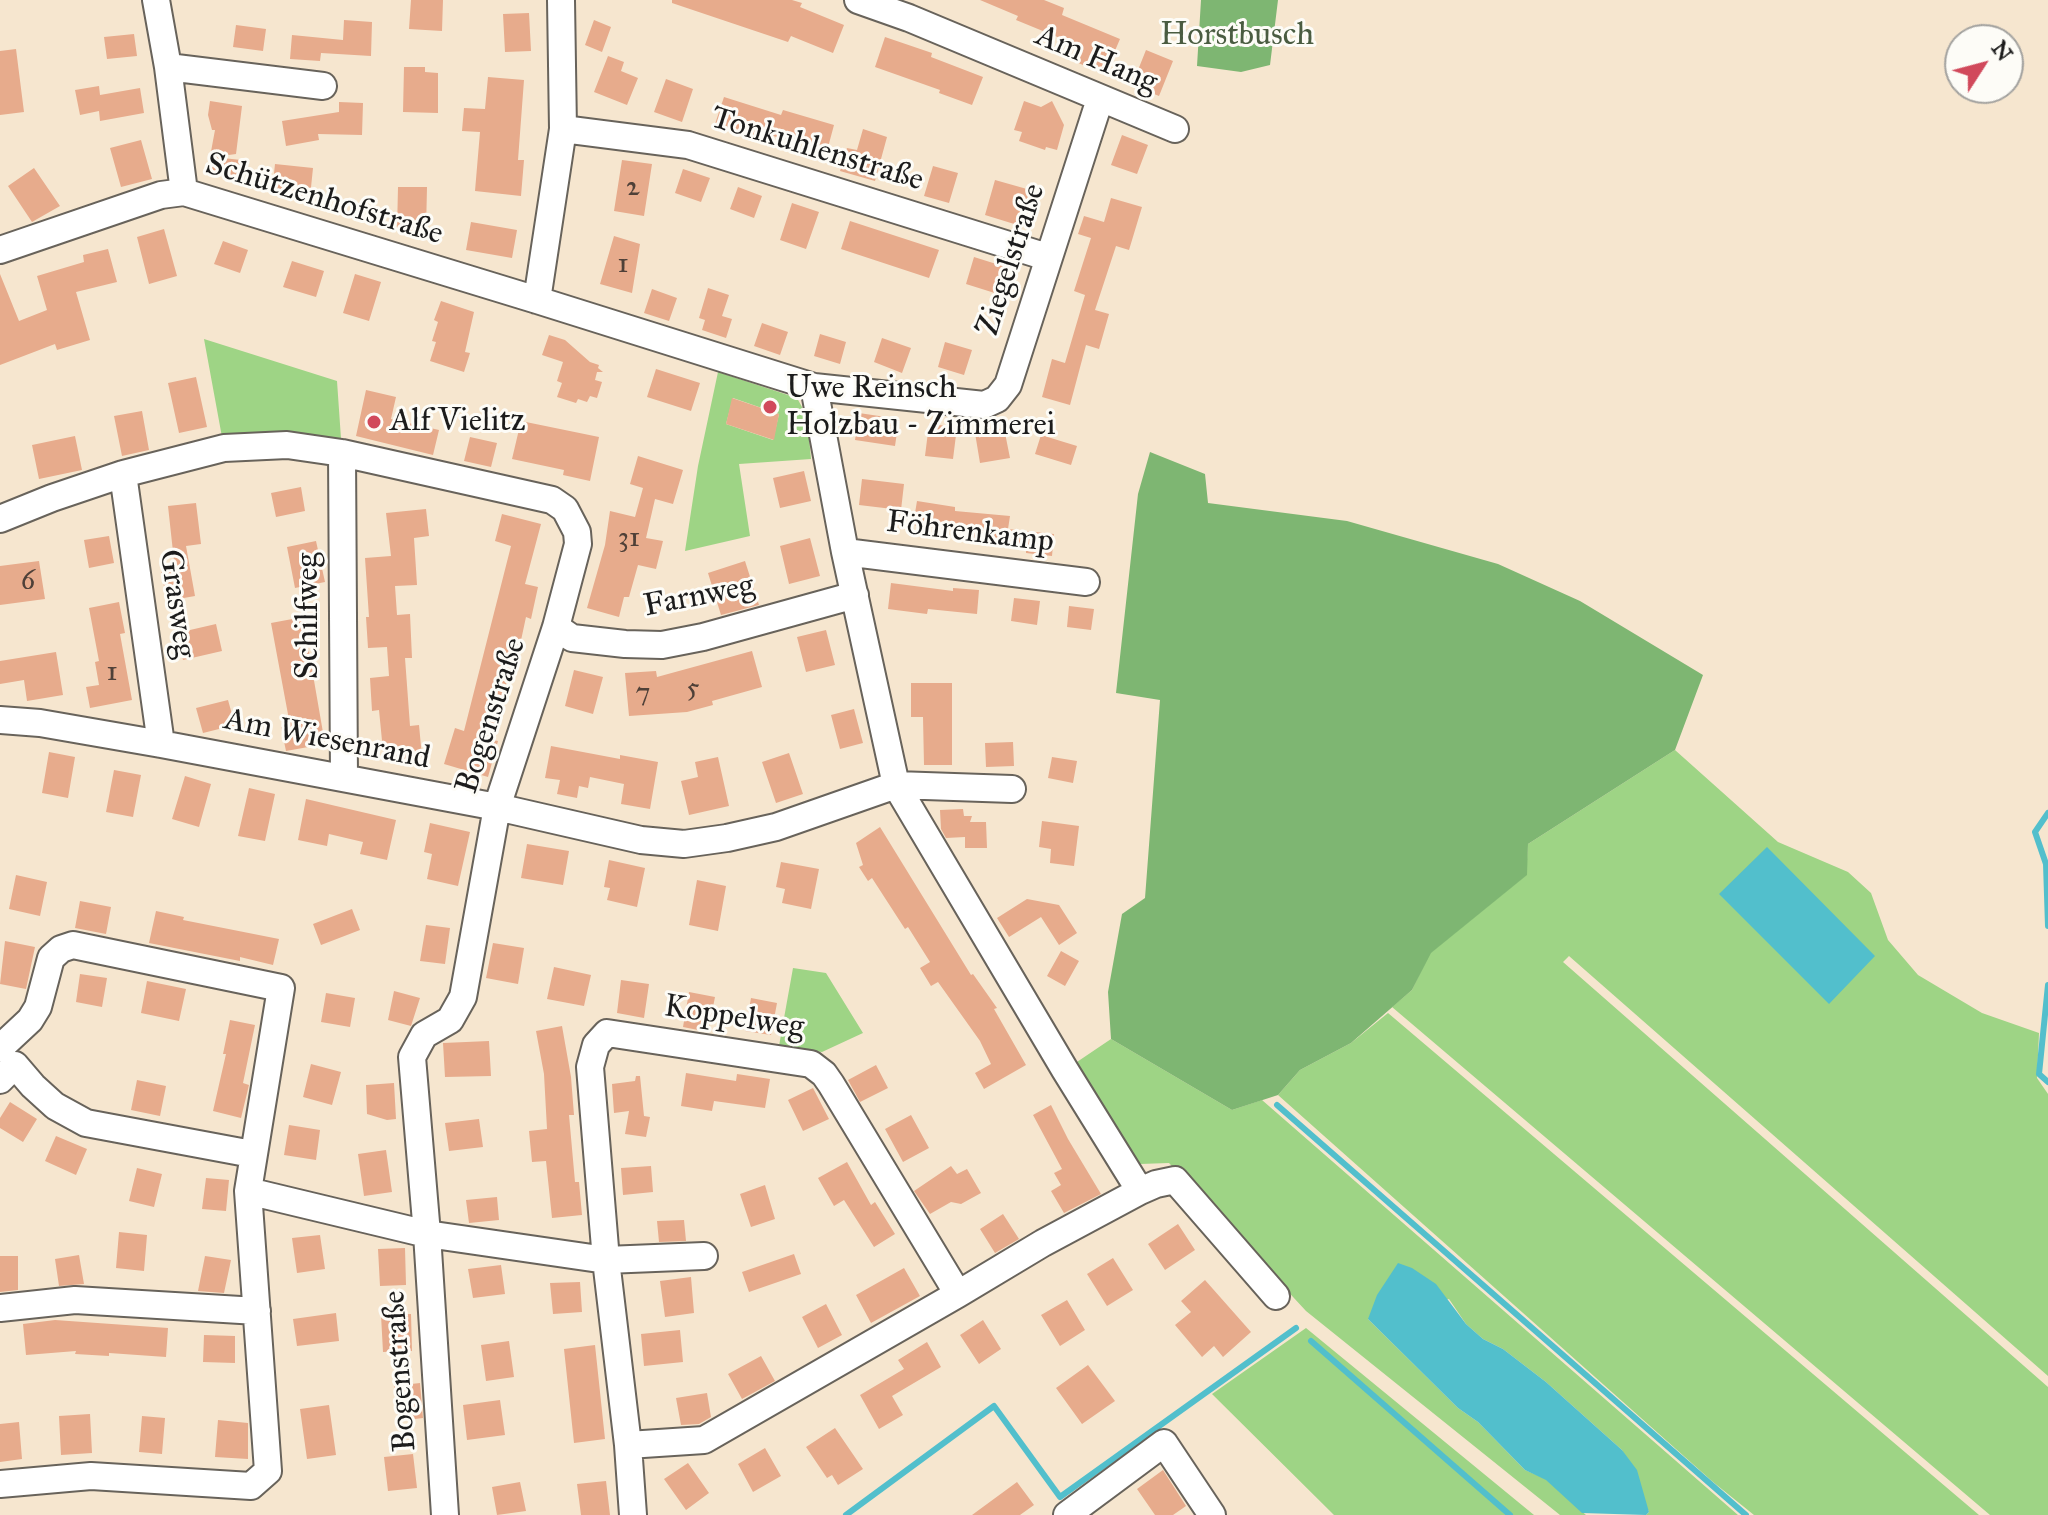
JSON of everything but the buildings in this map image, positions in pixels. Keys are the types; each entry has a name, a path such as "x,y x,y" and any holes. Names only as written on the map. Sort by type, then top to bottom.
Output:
{"street":[{"path":"156,0 184,192"},
{"path":"537,300 563,129 561,0"},
{"name":"Am Hang","path":"858,0 909,18 1175,129"},
{"path":"168,67 323,86"},
{"name":"Ziegelstraße","path":"537,300 814,387 984,405 997,399 1008,385 1100,99"},
{"name":"Tonkuhlenstraße","path":"563,129 688,145 1047,257"},
{"name":"Schützenhofstraße","path":"0,250 161,195 184,192 537,300"},
{"path":"814,387 845,552 896,785 1140,1191"},
{"name":"Bogenstraße","path":"0,519 123,474 224,448 287,445 342,453 552,500 565,509 577,532 578,544 556,627 497,807 463,997 450,1020 424,1035 412,1057 427,1234 444,1512"},
{"name":"Schilfweg","path":"342,453 344,778"},
{"name":"Grasweg","path":"123,474 161,744"},
{"name":"Föhrenkamp","path":"845,552 1086,582"},
{"name":"Farnweg","path":"556,627 572,638 662,645 703,637 855,595"},
{"name":"Am Wiesenrand","path":"0,720 40,723 161,744 497,807 641,840 684,844 776,827 896,785"},
{"path":"896,785 1012,789"},
{"path":"0,1484 91,1476 251,1486 268,1471 248,1191 281,988 73,945 61,949 51,958 38,1007 4,1060 55,1106 86,1123 252,1154"},
{"name":"Koppelweg","path":"633,1515 606,1260 590,1067 596,1045 607,1033 811,1064 831,1084 958,1294"},
{"path":"628,1445 704,1440 1140,1191 1175,1180 1276,1296"},
{"path":"248,1191 427,1234 606,1260 704,1256"},
{"path":"0,1308 75,1300 257,1311"},
{"path":"1067,1515 1164,1443 1212,1515"}],"green space":[{"name":"Horstbusch","path":"1201,0 1278,0 1270,65 1241,72 1197,66"},
{"path":"204,339 337,381 342,453 224,448"},
{"path":"718,372 797,398 807,416 811,459 739,464 750,536 685,551 698,466","holes":["733,398 779,414 773,440 726,424"]},
{"path":"1150,452 1205,474 1208,503 1347,521 1498,564 1580,601 1703,675 1675,750 1528,844 1527,875 1431,953 1412,990 1351,1043 1300,1070 1278,1095 1232,1110 1111,1039 1108,992 1122,914 1145,898 1160,700 1116,693 1138,494"},
{"path":"1675,750 1778,842 1848,872 1871,893 1888,940 1918,975 1982,1013 2039,1033 2037,1078 2048,1094 2048,1376 1569,956 1563,962 2048,1387 2048,1515 1990,1515 1392,1007 1412,990 1430,953 1526,875 1528,844"},
{"path":"793,968 826,973 863,1033 822,1052 779,1046"},
{"path":"1388,1013 1979,1515 1754,1515 1713,1482 1278,1095 1300,1070 1351,1043"},
{"path":"1111,1039 1232,1110 1262,1100 1738,1515 1646,1515 1649,1512 1622,1450 1546,1382 1503,1349 1483,1339 1466,1324 1449,1299 1368,1319 1525,1470 1546,1479 1586,1515 1560,1515 1306,1311 1169,1163 1140,1164 1071,1066"},
{"path":"1306,1328 1534,1515 1334,1515 1212,1394"}],"water":[{"path":"1767,847 1875,956 1829,1004 1719,894"},
{"path":"1398,1263 1436,1284 1466,1324 1546,1382 1622,1450 1637,1470 1649,1512 1646,1515 1582,1513 1546,1480 1525,1470 1368,1319 1377,1295"}],"waterway":[{"path":"2048,813 2035,832 2046,864 2048,926"},
{"path":"2048,985 2039,1074 2048,1082"},
{"path":"1277,1105 1746,1515"},
{"path":"846,1515 994,1406 1060,1497 1296,1328"},
{"path":"1311,1341 1510,1515"}],"place":[{"name":"Uwe Reinsch Holzbau - Zimmerei","path":"770,407"},
{"name":"Alf Vielitz","path":"374,422"}]}
